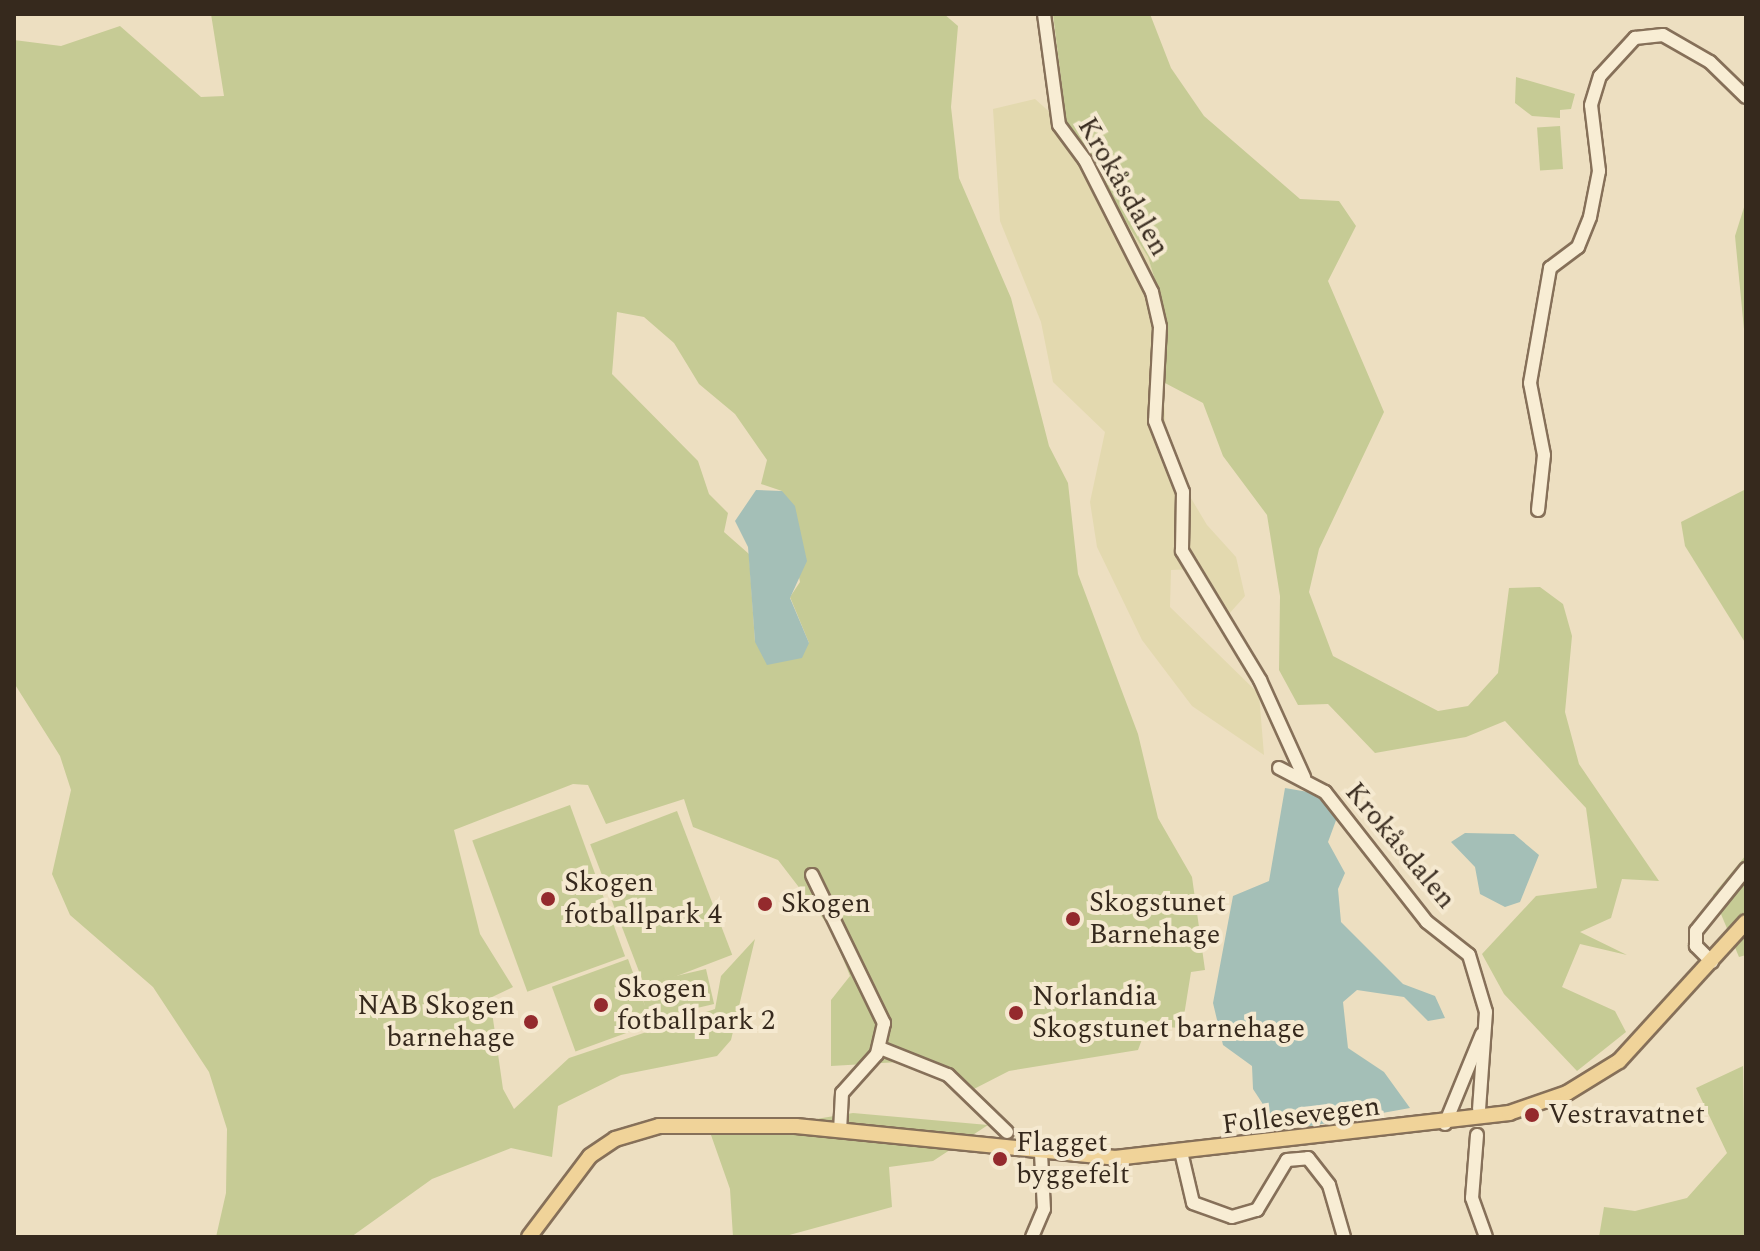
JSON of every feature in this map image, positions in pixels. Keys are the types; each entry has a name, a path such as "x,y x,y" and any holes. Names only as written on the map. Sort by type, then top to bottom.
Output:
{"main road":[{"name":"Follesevegen","path":"529,1237 580,1167 629,1133 705,1124 840,1129 1041,1153 1182,1156 1445,1124 1524,1109 1594,1078 1641,1040 1746,922"}],"street":[{"name":"Krokåsdalen","path":"1044,14 1059,125 1141,260 1155,302 1153,399 1159,439 1183,492 1182,551 1260,680 1304,777"},
{"path":"1538,510 1544,455 1530,383 1550,268 1578,247 1590,217 1599,171 1591,105 1600,76 1635,38 1663,35 1710,62 1746,97"},
{"name":"Krokåsdalen","path":"1279,768 1304,777 1355,822 1427,922 1465,949 1485,995 1479,1109"},
{"path":"1712,962 1696,946 1696,931 1746,869"},
{"path":"812,875 884,1023 880,1048 842,1093 840,1129"},
{"path":"1445,1124 1466,1058 1484,1032"},
{"path":"880,1048 948,1075 1007,1132"},
{"path":"1477,1135 1472,1198 1486,1237"},
{"path":"1032,1237 1044,1209 1041,1153"},
{"path":"1182,1156 1193,1203 1232,1217 1257,1210 1287,1160 1308,1158 1329,1185 1344,1237"}],"shaded area":[{"path":"1035,99 1072,132 1148,257 1159,293 1167,458 1207,525 1236,557 1245,596 1228,615 1194,569 1171,570 1170,607 1259,694 1264,755 1192,706 1142,640 1097,547 1090,502 1105,432 1053,382 1041,322 1000,221 993,109"}],"green space":[{"path":"211,14 944,14 958,26 951,107 959,178 1011,298 1049,446 1068,483 1078,574 1138,734 1158,818 1192,877 1205,970 1191,972 1182,1028 1147,1026 1138,1050 1009,1071 970,1091 899,1062 831,1066 831,1000 850,976 831,929 778,860 693,827 684,799 606,824 588,785 573,784 454,830 480,934 513,987 490,998 503,1089 514,1109 569,1058 715,1009 721,976 755,939 731,1040 717,1056 621,1075 558,1106 552,1157 511,1148 432,1179 351,1237 216,1237 226,1193 227,1129 209,1072 153,987 70,915 52,874 71,790 60,756 14,683 14,40 61,46 120,26 201,97 224,96","holes":["617,312 644,317 674,343 699,384 735,414 767,460 761,484 782,491 800,582 790,597 809,643 755,642 749,554 724,532 728,513 709,494 698,461 612,374"]},
{"path":"1053,14 1150,14 1171,68 1204,116 1300,199 1339,201 1356,226 1328,281 1384,412 1319,549 1309,592 1333,656 1438,711 1468,706 1498,673 1509,588 1540,587 1563,604 1572,636 1565,712 1579,764 1659,881 1622,879 1611,918 1580,932 1627,955 1580,944 1562,987 1615,1011 1626,1032 1577,1071 1504,994 1482,954 1536,896 1597,888 1586,808 1505,721 1466,737 1375,753 1328,704 1298,705 1279,670 1280,596 1267,515 1223,456 1203,403 1165,383 1159,293 1148,257 1067,127"},
{"path":"1516,77 1575,94 1571,109 1560,110 1560,118 1532,116 1515,103"},
{"path":"1560,126 1563,169 1540,170 1537,128"},
{"path":"1746,201 1746,350 1735,236"},
{"path":"1746,489 1746,644 1685,546 1681,522"},
{"name":"Skogen fotballpark 4","path":"570,805 625,956 527,992 472,841"},
{"path":"677,811 732,955 645,988 590,844"},
{"path":"1746,855 1746,955 1739,957 1713,895"},
{"name":"Skogen fotballpark 2","path":"628,959 652,1024 575,1052 552,987"},
{"path":"706,969 714,1004 648,1019 640,984"},
{"path":"1743,1066 1746,1237 1599,1237 1604,1207 1635,1211 1687,1198 1727,1153 1696,1088"},
{"path":"853,1113 988,1125 933,1161 889,1167 892,1207 782,1237 733,1237 730,1189 705,1118 748,1130"}],"water":[{"path":"756,490 782,491 795,506 807,561 790,598 809,643 802,658 767,665 755,642 748,547 735,521"},
{"path":"1285,788 1314,793 1338,815 1328,842 1345,873 1338,889 1341,922 1403,984 1435,996 1445,1018 1428,1021 1404,997 1357,990 1343,1002 1348,1048 1384,1072 1410,1108 1305,1127 1272,1118 1253,1089 1252,1066 1223,1045 1213,1003 1233,896 1269,881"},
{"path":"1465,833 1514,834 1539,855 1520,902 1505,907 1480,894 1475,867 1451,842"}],"place":[{"name":"Skogen fotballpark 4","path":"548,899"},
{"name":"Skogen","path":"765,904"},
{"name":"Skogstunet Barnehage","path":"1073,919"},
{"name":"Skogen fotballpark 2","path":"601,1005"},
{"name":"Norlandia Skogstunet barnehage","path":"1016,1013"},
{"name":"NAB Skogen barnehage","path":"531,1022"},
{"name":"Vestravatnet","path":"1532,1115"},
{"name":"Flagget byggefelt","path":"1000,1159"}]}
